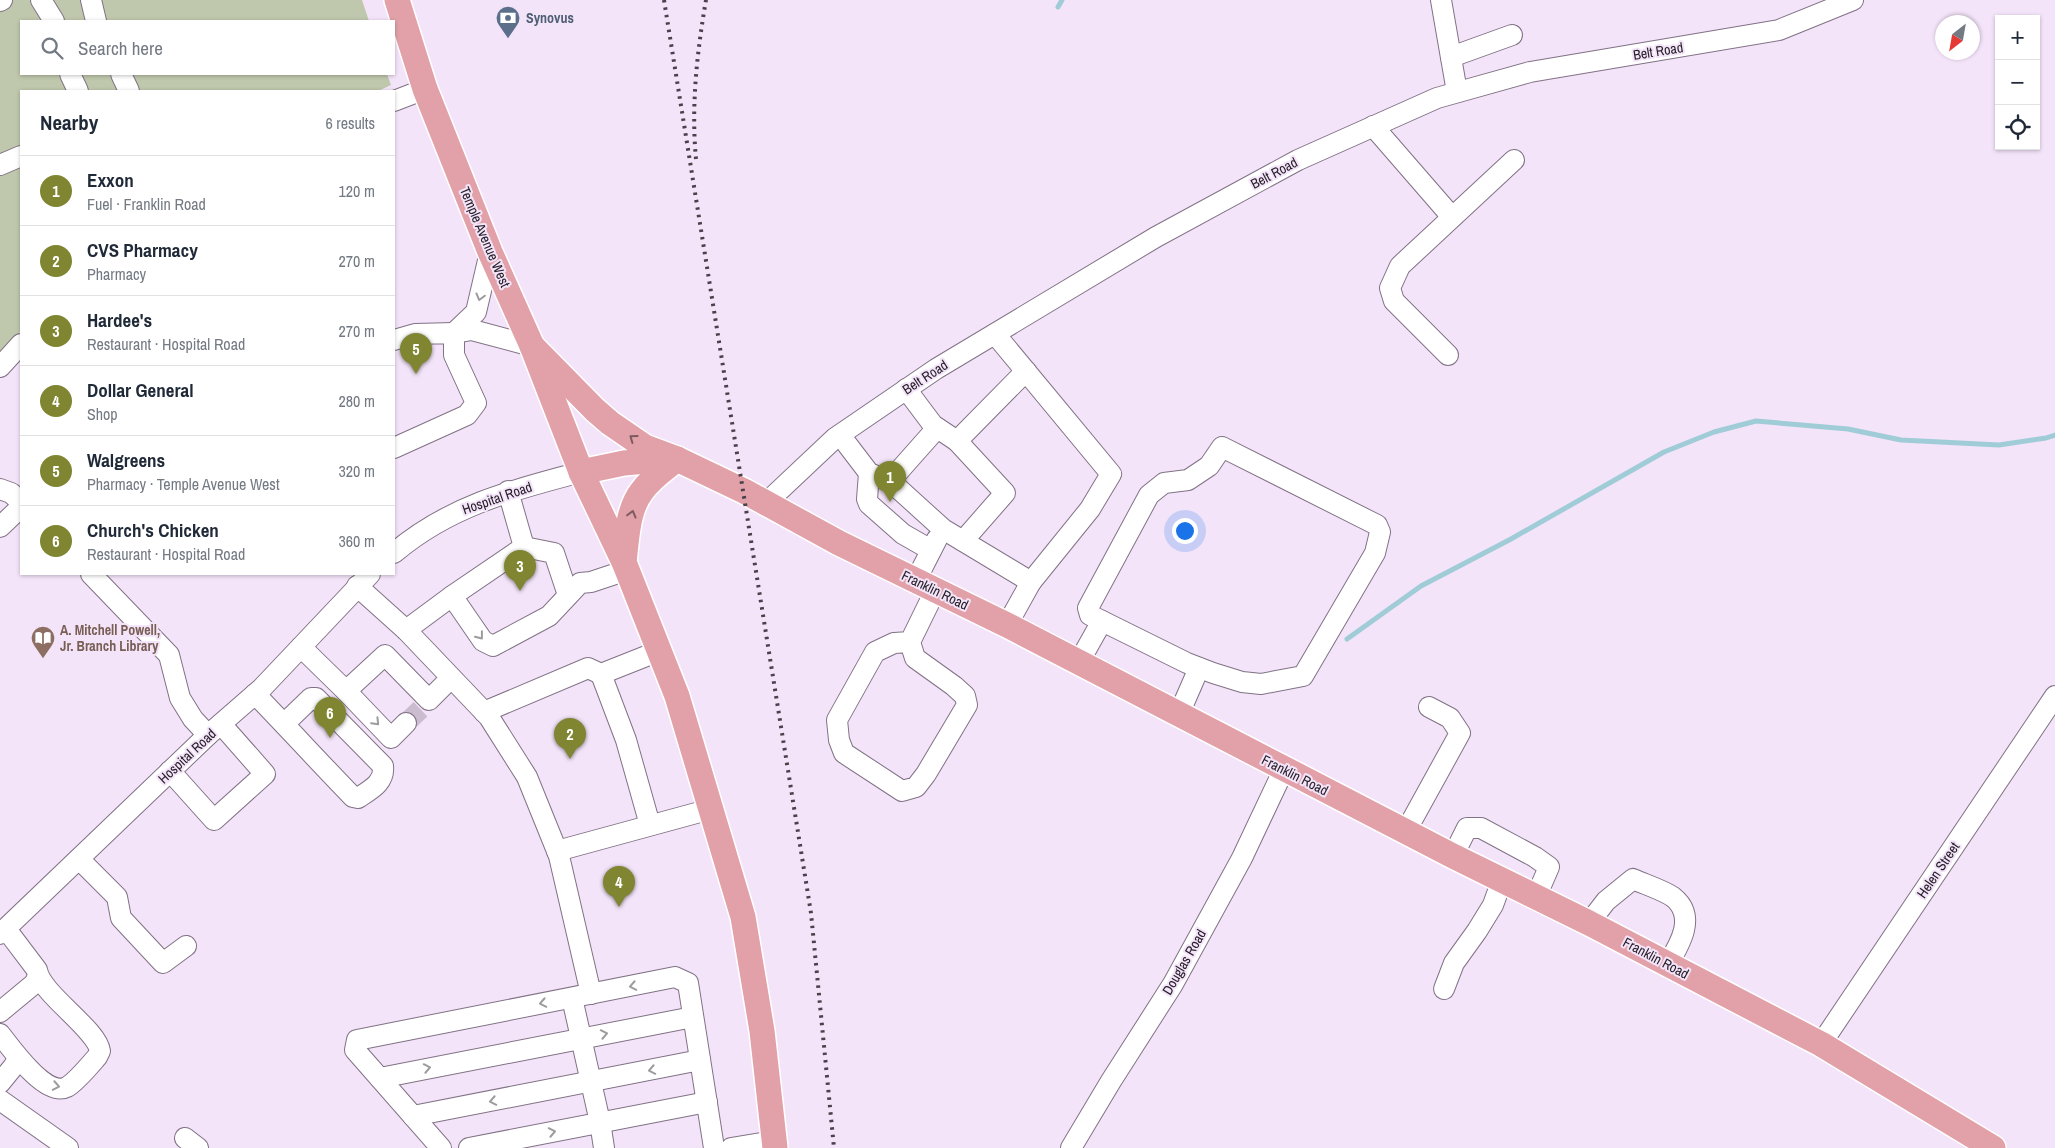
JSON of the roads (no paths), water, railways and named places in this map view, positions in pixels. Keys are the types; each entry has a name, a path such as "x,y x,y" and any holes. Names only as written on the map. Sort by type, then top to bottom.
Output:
{"main road":[{"name":"Temple Avenue West","path":"397,0 426,89 490,252 532,346 581,472 627,571 677,696 743,917 762,1031 774,1144"},
{"name":"Franklin Road","path":"532,346 610,423 645,447 677,459 766,503 839,543 1007,625 1453,856 1668,964 1821,1044 1993,1148"},
{"path":"581,472 624,463 677,459"},
{"path":"627,571 630,520 635,502 651,480 677,459"}],"street":[{"path":"41,0 53,20"},
{"path":"1441,0 1457,92"},
{"name":"Belt Road","path":"766,503 840,435 936,369 1156,237 1298,160 1437,98 1457,92 1530,72 1779,30 1853,0"},
{"path":"1451,57 1512,35"},
{"path":"70,75 78,90"},
{"path":"121,75 129,90"},
{"path":"395,101 426,89"},
{"path":"1373,126 1452,217"},
{"path":"0,166 20,156"},
{"path":"1448,354 1394,301 1390,288 1400,266 1514,160"},
{"path":"395,448 467,415 476,403 454,355 454,333 476,312 490,252"},
{"path":"395,340 415,334 454,333 472,330 532,346"},
{"path":"995,334 1111,474 1090,509 1030,582 1007,625"},
{"path":"0,367 20,345"},
{"path":"957,441 1026,371"},
{"path":"906,389 933,425 957,441 1005,493 963,541"},
{"path":"890,481 937,428"},
{"path":"840,435 869,472 890,481 943,529 1030,582"},
{"path":"1222,447 1377,525 1380,532 1375,553 1303,676 1261,684 1242,682 1199,668 1102,621 1090,615 1088,608 1149,495 1164,484 1188,480 1209,466 1222,447"},
{"name":"Hospital Road","path":"397,543 452,514 508,491 581,472"},
{"path":"869,472 867,499 869,504 903,534 931,550"},
{"path":"0,489 11,493 20,501"},
{"path":"508,491 524,547"},
{"path":"0,526 20,508"},
{"path":"910,642 894,643 875,652 837,720 839,740 844,754 902,791 916,787 926,774 966,705 965,696 915,658 910,642 925,586 931,550 943,529"},
{"path":"406,630 524,547 554,553 568,595"},
{"path":"452,596 483,642 492,646 548,616 580,583 591,582 627,571"},
{"path":"92,575 169,656 180,698 193,719 215,729 266,774 214,820 170,771"},
{"path":"364,580 406,630 484,712 527,777 557,851 581,996 581,1038 604,1148"},
{"name":"Hospital Road","path":"3,932 170,771 255,694 364,580"},
{"path":"1079,662 1102,621"},
{"path":"301,646 391,738 406,723"},
{"path":"601,674 659,651"},
{"path":"346,691 385,655 426,704 451,678"},
{"path":"484,712 588,668 601,674 626,740 650,825"},
{"path":"1179,714 1199,668"},
{"path":"255,694 353,797 358,798 378,783 382,777 383,766 316,698 311,698 284,724"},
{"name":"Helen Street","path":"1821,1044 2055,696"},
{"path":"1406,831 1460,733 1450,718 1429,707"},
{"name":"Douglas Road","path":"1072,1148 1111,1081 1173,984 1242,858 1284,768"},
{"path":"557,851 711,809"},
{"path":"1453,856 1467,828 1481,828 1536,857 1550,867 1536,897"},
{"path":"79,859 117,897 121,918 163,963 186,946"},
{"path":"1589,923 1606,901 1633,879 1673,897 1682,909 1686,926 1680,943 1668,964"},
{"path":"1444,989 1454,963 1493,905 1502,880"},
{"path":"0,1034 18,1059 45,1083 59,1089 68,1087 99,1055 99,1046 96,1041 54,995 37,970 3,932"},
{"path":"0,1012 35,982 38,974"},
{"path":"441,1148 355,1050 357,1040 675,977 688,983 714,1148"},
{"path":"380,1078 694,1016"},
{"path":"0,1083 18,1059"},
{"path":"413,1116 700,1060"},
{"path":"0,1100 68,1148"},
{"path":"469,1148 707,1102"},
{"path":"731,1148 774,1144"}],"waterway":[{"path":"1058,7 1062,0"},
{"path":"1347,639 1421,586 1511,539 1664,452 1714,432 1756,421 1848,429 1901,440 1999,445 2055,435"}],"tunnel":[{"path":"406,723 422,708"}],"railway":[{"path":"664,0 811,913 834,1148"},
{"path":"696,159 694,119 696,79 706,0"}],"place":[{"name":"Synovus","path":"508,39"},
{"name":"Walgreens","path":"416,374"},
{"name":"Exxon","path":"890,502"},
{"name":"Hardee's","path":"520,591"},
{"name":"A. Mitchell Powell, Jr. Branch Library","path":"43,659"},
{"name":"Church's Chicken","path":"330,738"},
{"name":"CVS Pharmacy","path":"570,759"},
{"name":"Dollar General","path":"619,907"}]}
